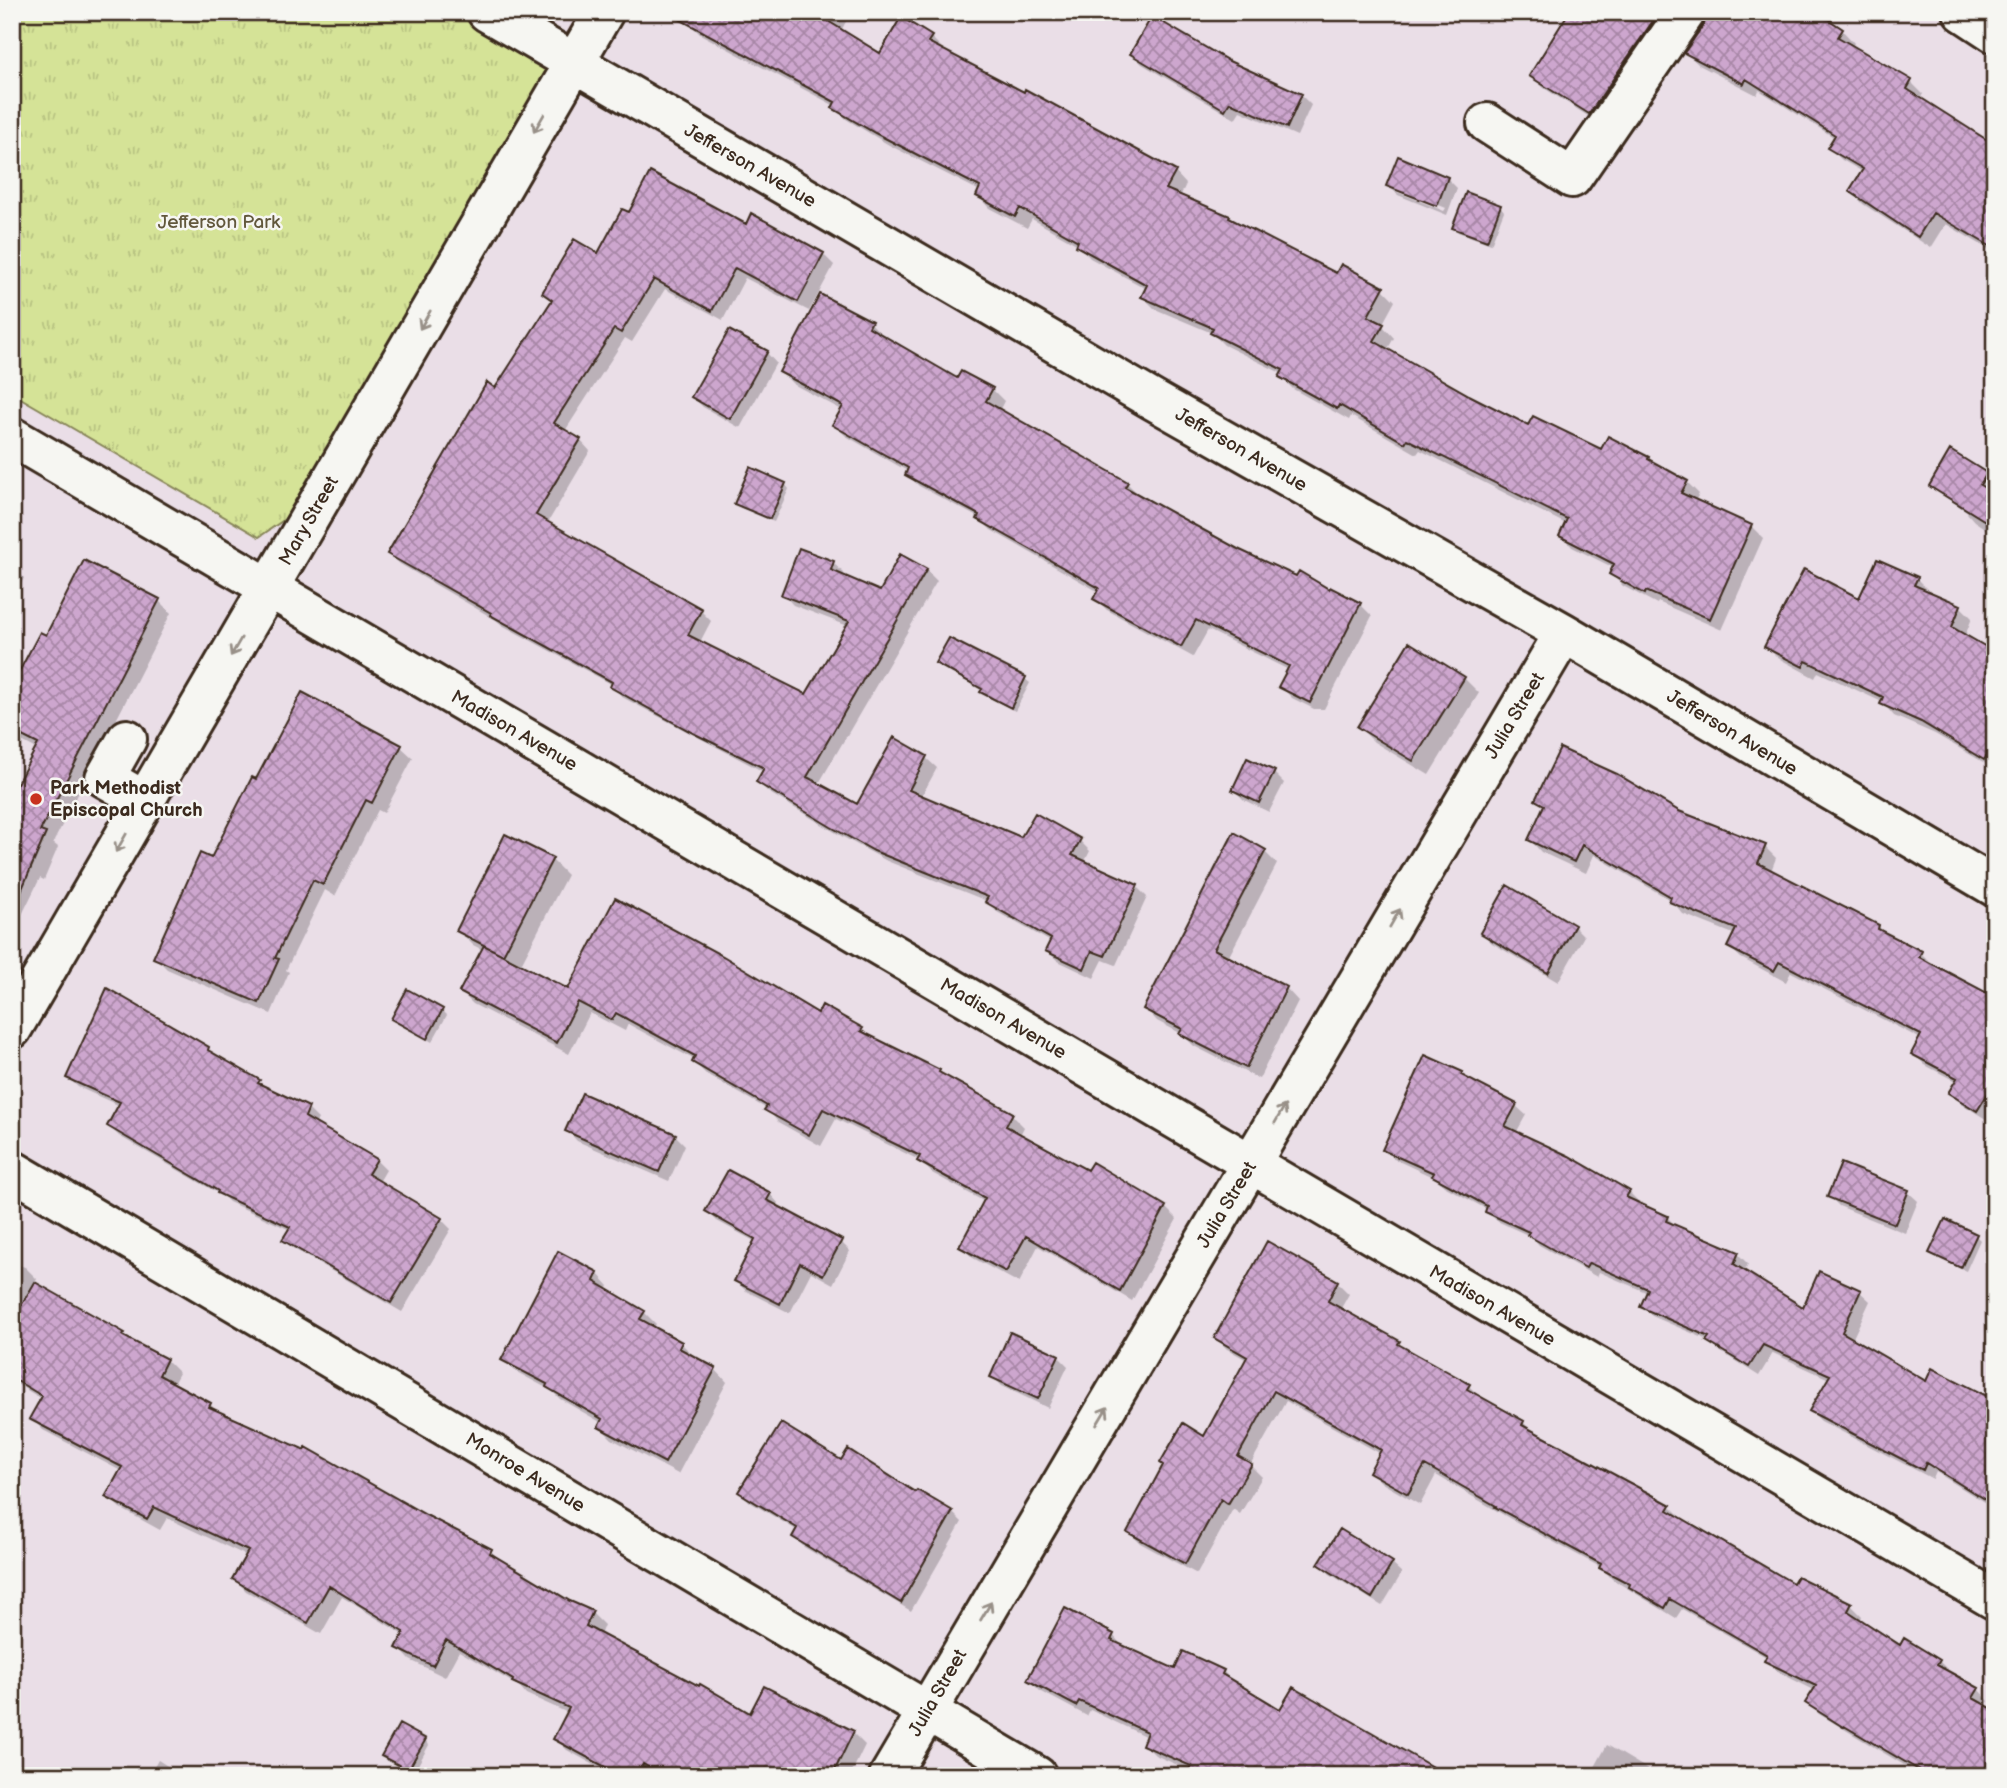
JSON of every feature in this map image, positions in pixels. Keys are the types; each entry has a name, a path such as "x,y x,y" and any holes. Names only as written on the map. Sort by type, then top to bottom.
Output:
{"street":[{"name":"Jefferson Avenue","path":"487,12 1153,400 1563,633 1995,887"},
{"name":"Mary Street","path":"12,1029 604,12"},
{"path":"1488,123 1572,178 1686,12"},
{"path":"1963,12 1995,33"},
{"name":"Madison Avenue","path":"12,437 1995,1600"},
{"name":"Julia Street","path":"889,1776 1563,633"},
{"path":"127,739 105,778 145,801"},
{"name":"Monroe Avenue","path":"12,1170 1037,1776"}],"green space":[{"name":"Jefferson Park","path":"12,12 465,12 539,55 547,74 285,519 259,537 12,393"}],"building":[{"path":"666,12 833,12 828,21 880,53 901,17 932,36 928,42 1024,92 1025,89 1176,171 1166,189 1230,216 1229,218 1336,273 1341,264 1384,287 1368,316 1384,324 1374,341 1528,425 1533,416 1601,449 1608,436 1688,481 1681,493 1752,525 1710,619 1646,591 1645,594 1609,574 1614,564 1559,536 1567,519 1407,439 1405,443 1339,405 1337,409 1279,377 1283,370 1210,333 1213,328 1141,297 1147,285 1076,246 1078,241 1020,208 1015,217 976,196 980,187 875,133 832,108 835,102"},
{"path":"1569,12 1659,12 1589,114 1529,76"},
{"path":"1708,12 1817,12 1843,29 1838,37 1912,80 1907,89 1995,145 1995,249 1933,213 1918,237 1849,191 1863,169 1827,148 1835,135 1746,79 1744,84 1684,53 1704,24"},
{"path":"1152,16 1229,61 1302,94 1287,128 1230,102 1225,110 1130,54"},
{"path":"1398,156 1448,177 1437,206 1386,186"},
{"path":"650,172 746,224 751,213 824,253 798,302 735,268 712,311 654,279 621,333 614,329 554,423 581,439 536,515 702,609 688,635 806,694 849,621 781,595 799,548 834,561 831,570 880,591 900,554 927,569 807,777 857,804 894,737 927,756 909,790 1021,837 1035,813 1081,839 1072,855 1138,885 1105,956 1092,951 1084,969 1045,951 1051,939 985,902 988,897 874,851 831,827 756,782 764,768 610,687 612,682 387,554 487,382 495,388 552,300 542,293 574,239 598,253 622,209 629,212"},
{"path":"1466,192 1501,205 1487,241 1452,228"},
{"path":"820,294 872,321 869,327 957,378 961,371 993,388 986,401 1128,482 1125,487 1238,549 1296,576 1299,571 1329,589 1330,587 1361,603 1310,703 1278,687 1289,666 1196,620 1181,647 1093,599 1099,588 977,519 979,515 905,475 908,468 832,425 843,406 779,372"},
{"path":"729,330 768,351 730,419 691,397"},
{"path":"1950,450 1987,473 1980,485 1995,494 1995,527 1929,486"},
{"path":"750,467 786,483 770,519 734,504"},
{"path":"1877,559 1918,577 1914,585 1961,605 1952,627 1995,652 1995,762 1986,757 1984,760 1921,722 1880,704 1883,697 1806,661 1803,667 1764,647 1804,569 1859,598"},
{"path":"84,560 160,599 40,831 46,833 12,912 12,793 38,744 12,731 12,685 40,632 46,635"},
{"path":"949,638 1026,677 1011,708 935,663"},
{"path":"1409,642 1465,677 1413,761 1357,727"},
{"path":"302,692 402,745 372,803 366,800 323,885 313,880 275,958 279,959 259,1003 153,958 200,853 211,858 252,777 256,779"},
{"path":"1560,748 1617,774 1679,811 1766,845 1758,863 1879,925 1878,929 1922,951 1919,957 1995,997 1995,1082 1977,1111 1948,1093 1957,1078 1911,1054 1921,1035 1779,962 1774,971 1727,947 1736,929 1669,902 1671,897 1582,845 1574,862 1528,840 1544,805 1535,800"},
{"path":"1247,758 1275,771 1259,803 1232,790"},
{"path":"1234,832 1266,850 1214,949 1287,987 1246,1068 1179,1034 1182,1029 1143,1009"},
{"path":"505,834 553,858 503,955 456,931"},
{"path":"1507,885 1575,925 1548,973 1480,933"},
{"path":"615,898 723,956 818,1013 822,1005 863,1028 861,1031 940,1070 939,1072 1013,1113 1006,1126 1087,1170 1092,1162 1166,1206 1120,1291 1026,1236 1006,1272 959,1247 985,1198 917,1161 920,1156 823,1109 809,1135 764,1110 767,1106 692,1062 695,1056 616,1013 612,1020 578,1002 557,1043 459,992 484,945 568,989"},
{"path":"107,988 209,1047 208,1050 260,1080 258,1083 309,1107 305,1117 377,1159 368,1174 442,1218 391,1303 282,1240 290,1227 217,1193 218,1191 107,1126 120,1102 66,1078"},
{"path":"407,989 443,1009 427,1039 391,1019"},
{"path":"1425,1055 1463,1072 1461,1075 1517,1104 1505,1126 1569,1156 1630,1191 1626,1197 1668,1216 1666,1221 1739,1252 1734,1264 1803,1307 1819,1271 1861,1290 1842,1332 1926,1381 1932,1368 1995,1400 1995,1506 1926,1463 1923,1470 1809,1411 1830,1375 1763,1345 1749,1367 1706,1341 1709,1337 1640,1307 1648,1289 1589,1263 1586,1268 1527,1235 1529,1232 1485,1212 1487,1206 1432,1176 1434,1173 1382,1150"},
{"path":"582,1093 676,1134 659,1172 565,1131"},
{"path":"1841,1163 1909,1190 1895,1224 1827,1197"},
{"path":"728,1170 771,1193 767,1200 842,1240 823,1275 800,1263 780,1304 734,1281 755,1239 705,1211"},
{"path":"1945,1219 1977,1234 1961,1268 1929,1253"},
{"path":"1267,1241 1338,1281 1328,1301 1470,1384 1467,1389 1524,1421 1522,1425 1671,1505 1668,1510 1793,1583 1797,1576 1852,1603 1848,1611 1900,1645 1904,1638 1940,1660 1937,1665 1979,1688 1973,1698 1995,1710 1995,1776 1929,1776 1805,1703 1816,1686 1764,1661 1767,1655 1670,1599 1665,1608 1629,1587 1630,1584 1599,1568 1601,1564 1495,1507 1425,1465 1408,1494 1369,1472 1381,1450 1274,1391 1238,1456 1252,1464 1228,1504 1221,1499 1185,1564 1127,1532 1163,1465 1160,1463 1183,1423 1204,1436 1247,1357 1214,1338"},
{"path":"558,1251 598,1272 594,1281 645,1311 640,1319 682,1342 679,1348 716,1368 665,1463 598,1427 602,1419 546,1387 547,1384 501,1360"},
{"path":"35,1282 125,1333 123,1336 167,1359 159,1375 211,1403 209,1407 305,1450 306,1447 492,1549 490,1553 570,1601 593,1611 586,1626 699,1686 700,1684 750,1713 764,1686 854,1731 832,1776 663,1776 643,1764 637,1776 622,1776 553,1739 569,1708 512,1682 513,1680 446,1640 433,1666 396,1648 404,1632 329,1586 308,1623 232,1579 248,1551 154,1507 147,1519 105,1497 122,1467 29,1419 42,1396 12,1378 12,1321"},
{"path":"1010,1332 1059,1355 1038,1399 990,1377"},
{"path":"781,1423 841,1460 848,1449 915,1492 917,1490 953,1511 901,1603 792,1537 797,1528 738,1492"},
{"path":"1340,1529 1393,1562 1372,1598 1318,1564"},
{"path":"1065,1608 1114,1634 1111,1640 1175,1669 1183,1651 1224,1670 1222,1674 1280,1709 1293,1687 1448,1776 1186,1776 1191,1766 1142,1745 1147,1732 1079,1701 1076,1706 1027,1680"},
{"path":"399,1724 426,1739 408,1770 381,1756"}],"place":[{"name":"Park Methodist Episcopal Church","path":"36,799"}]}
